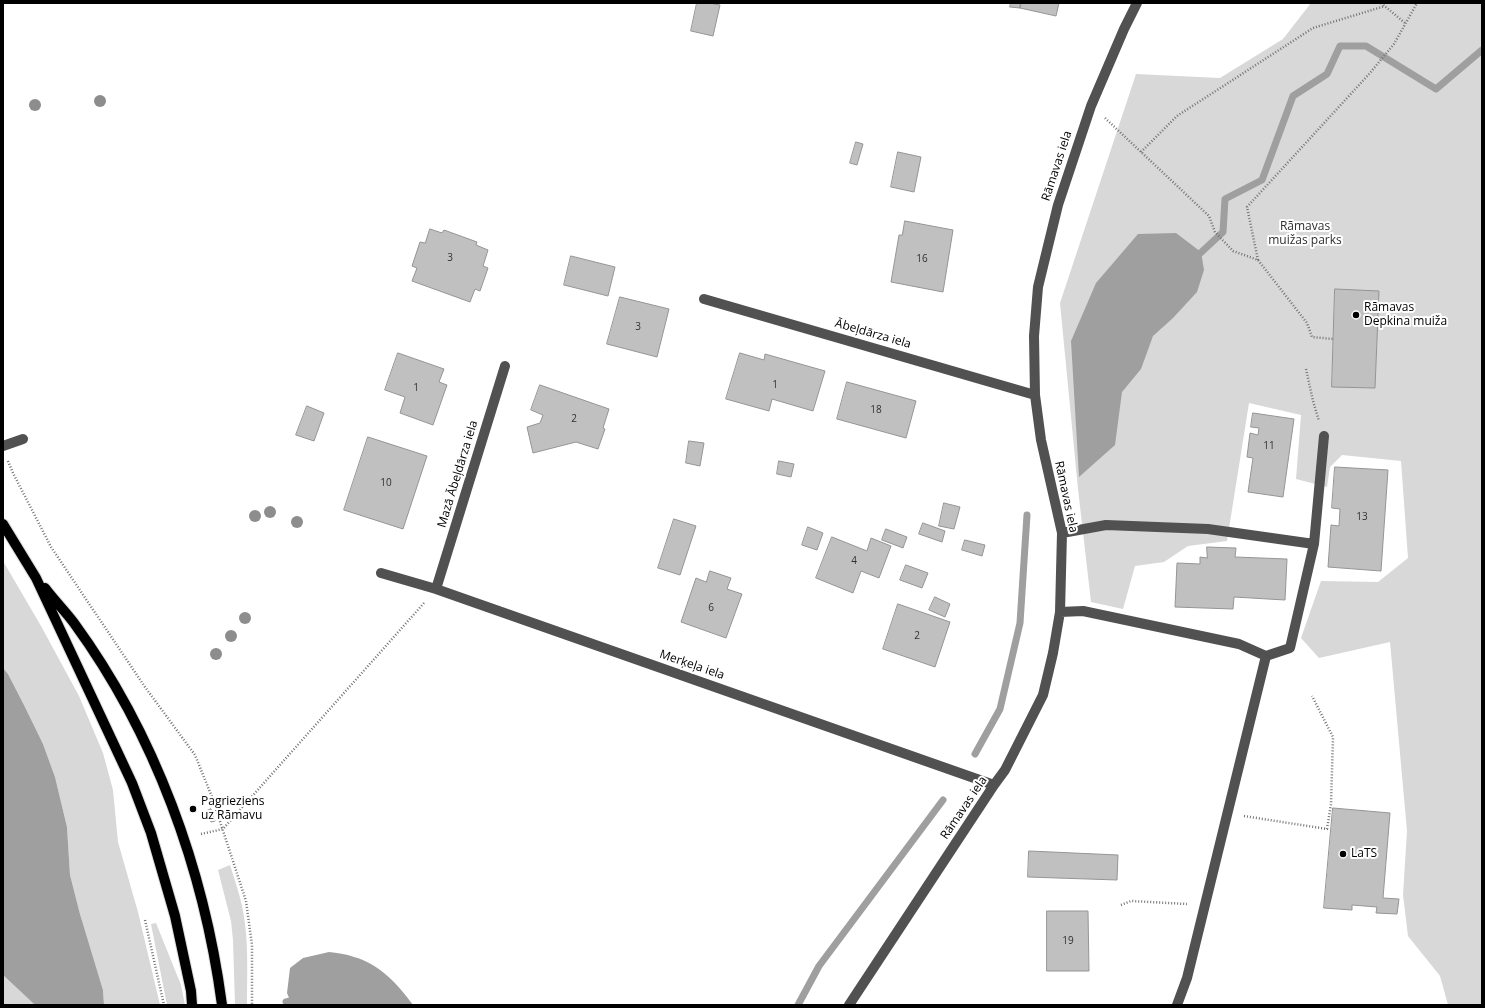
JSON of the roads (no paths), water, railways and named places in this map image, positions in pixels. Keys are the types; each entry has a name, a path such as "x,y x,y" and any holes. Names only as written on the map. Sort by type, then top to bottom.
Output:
{"main road":[{"path":"3,524 36,578 132,783 151,833 175,916 191,991 192,1005"},
{"path":"36,578 74,622 126,704 147,748 190,857 206,918 222,1005"}],"street":[{"name":"Rāmavas iela","path":"848,1005 1005,770 1042,695 1053,654 1060,612 1062,533 1040,440 1035,394 1034,336 1038,286 1058,205 1091,106 1124,29 1137,3"},
{"name":"Ābeļdārza iela","path":"704,299 1035,394"},
{"name":"Mazā Ābeļdārza iela","path":"436,589 505,366"},
{"path":"1060,612 1083,611 1238,644 1266,656 1290,648 1314,544 1324,436"},
{"path":"3,446 23,439"},
{"path":"1062,533 1106,525 1208,529 1314,544"},
{"name":"Merķeļa iela","path":"381,573 436,589 994,785"},
{"path":"1177,1005 1187,978 1226,814 1266,656"}],"waterway":[{"path":"1194,259 1223,232 1225,199 1262,180 1293,96 1327,74 1340,46 1366,46 1436,89 1482,50"},
{"path":"975,754 1000,709 1020,623 1027,515"},
{"path":"798,1005 819,966 943,800"},
{"path":"286,1002 290,1001"}],"place":[{"name":"Rāmavas Depkina muiža","path":"1356,315"},
{"name":"Pagrieziens uz Rāmavu","path":"193,809"},
{"name":"LaTS","path":"1343,854"}],"park label":[{"name":"Rāmavas muižas parks","path":"1305,234"}]}
